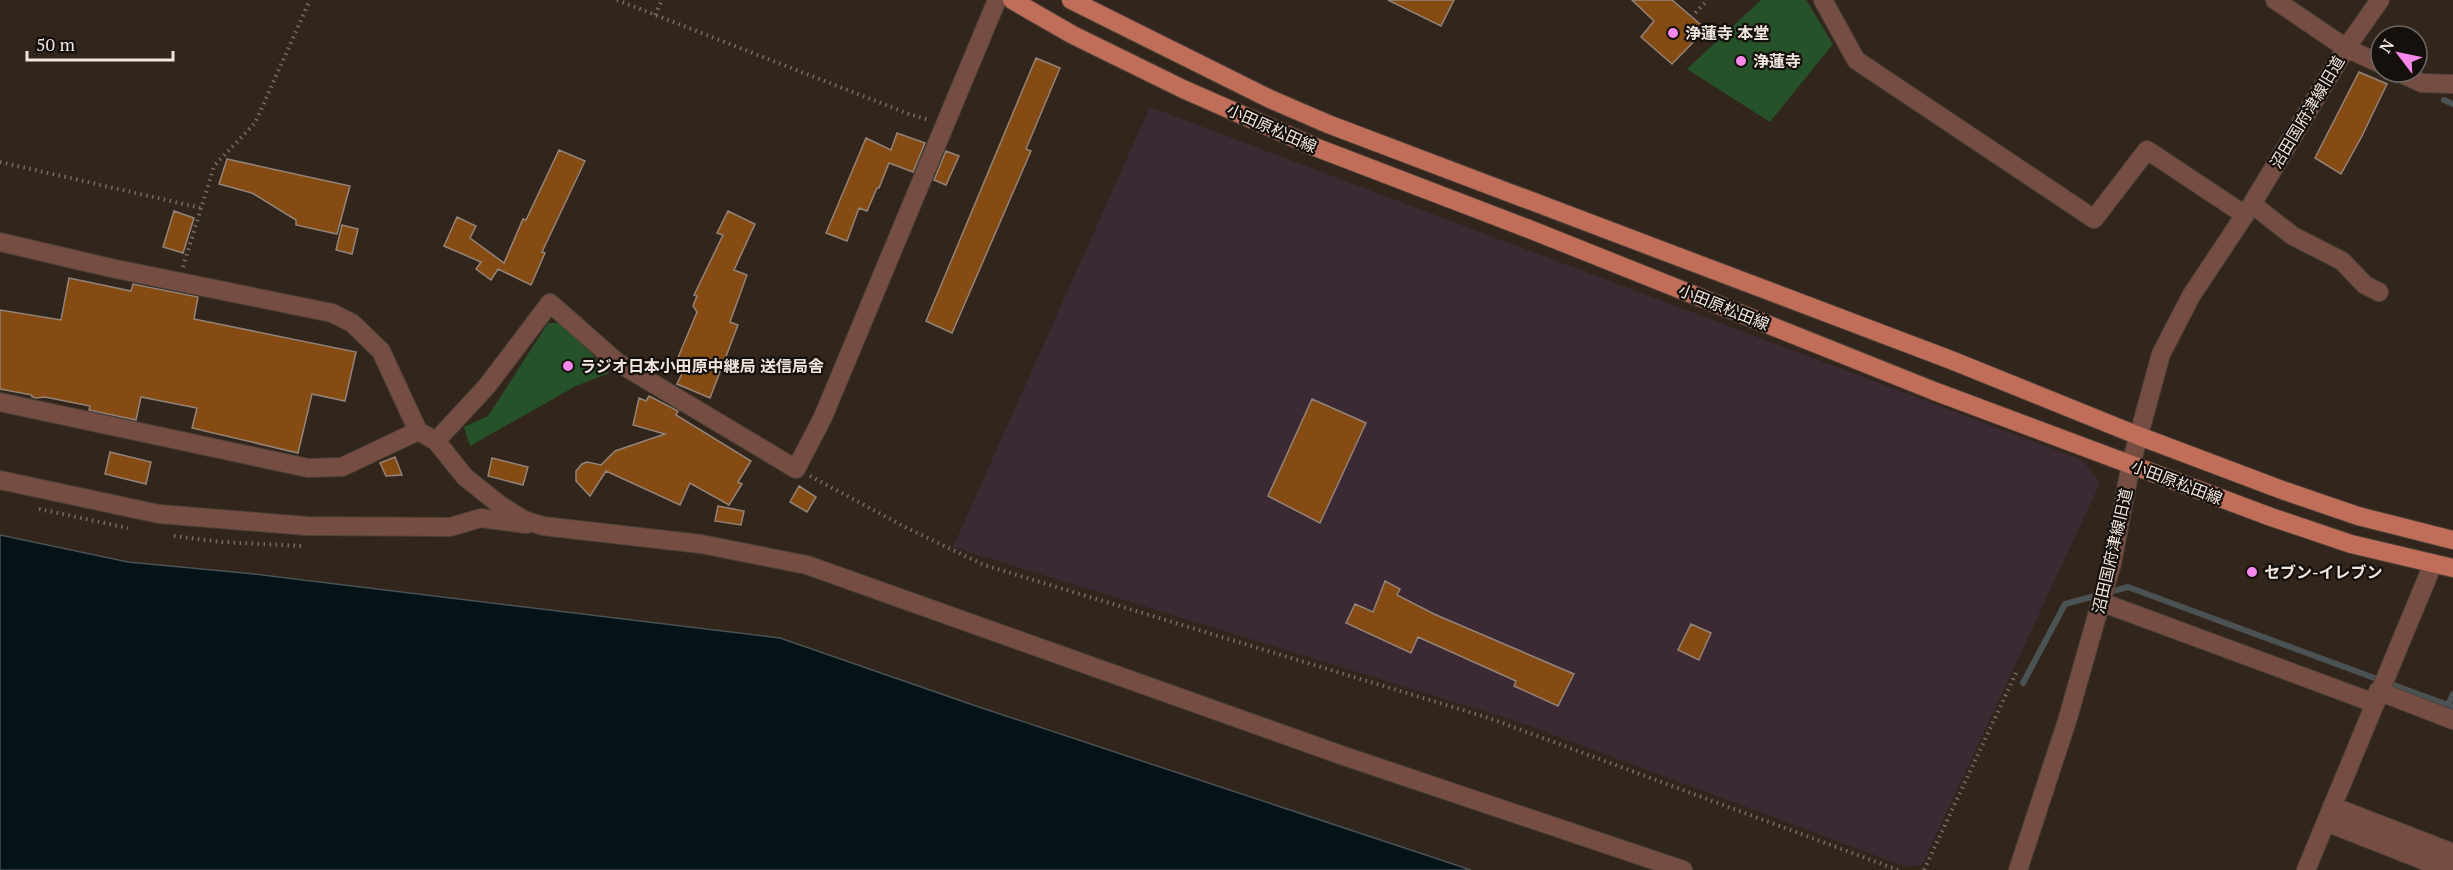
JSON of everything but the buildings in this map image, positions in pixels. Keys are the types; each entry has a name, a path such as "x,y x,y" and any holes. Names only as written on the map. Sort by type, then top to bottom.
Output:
{"main road":[{"name":"小田原松田線","path":"1012,0 1073,35 1173,84 1315,147 1529,229 1934,391 2341,541 2453,568"},
{"name":"小田原松田線","path":"1071,0 1270,99 1328,124 1951,360 2139,436 2347,512 2453,538"}],"street":[{"path":"436,441 487,386 550,303 617,362 796,469 823,417 997,0"},
{"path":"1823,0 1856,60 2094,219 2147,150 2293,236 2342,261 2365,285 2379,292"},
{"path":"2275,0 2346,48 2369,59"},
{"name":"沼田国府津線旧道","path":"2018,870 2067,721 2112,563 2131,464 2162,354 2191,296 2249,209 2346,48 2380,0"},
{"path":"2429,83 2453,84"},
{"path":"0,242 332,313 352,322 381,351 418,431 436,441 465,477 508,510 524,520 543,526"},
{"path":"0,402 308,468 342,467 418,431"},
{"path":"0,480 159,514 307,526 450,527 481,518 701,544 807,565 1330,751 1683,870"},
{"path":"2306,870 2433,564"},
{"path":"2101,602 2376,697 2453,720"},
{"path":"2329,814 2453,854"},
{"path":"2329,814 2448,870"}],"path":[{"path":"179,281 214,166 255,123 310,0"},
{"path":"617,0 909,114 945,124"},
{"path":"655,15 662,0"},
{"path":"1691,17 1708,0"},
{"path":"0,162 201,208"},
{"path":"796,469 907,528 984,565 1489,718 1898,870"},
{"path":"1924,870 2016,673"}],"shaded area":[{"path":"1150,107 2082,460 2100,483 1922,865 1904,866 1519,722 953,547"},
{"path":"0,535 128,562 254,574 780,638 976,706 1471,870 0,870"}],"green space":[{"path":"1761,0 1806,0 1833,44 1770,122 1687,69"},
{"path":"548,323 564,323 609,373 576,386 470,446 464,427 488,416"}],"waterway":[{"path":"2444,100 2453,104"},
{"path":"2023,683 2065,604 2128,587 2453,707"},
{"path":"2448,705 2453,694"}],"place":[{"name":"浄蓮寺 本堂","path":"1673,33"},
{"name":"浄蓮寺","path":"1741,61"},
{"name":"ラジオ日本小田原中継局 送信局舎","path":"568,366"},
{"name":"セブン-イレブン","path":"2252,572"}]}
